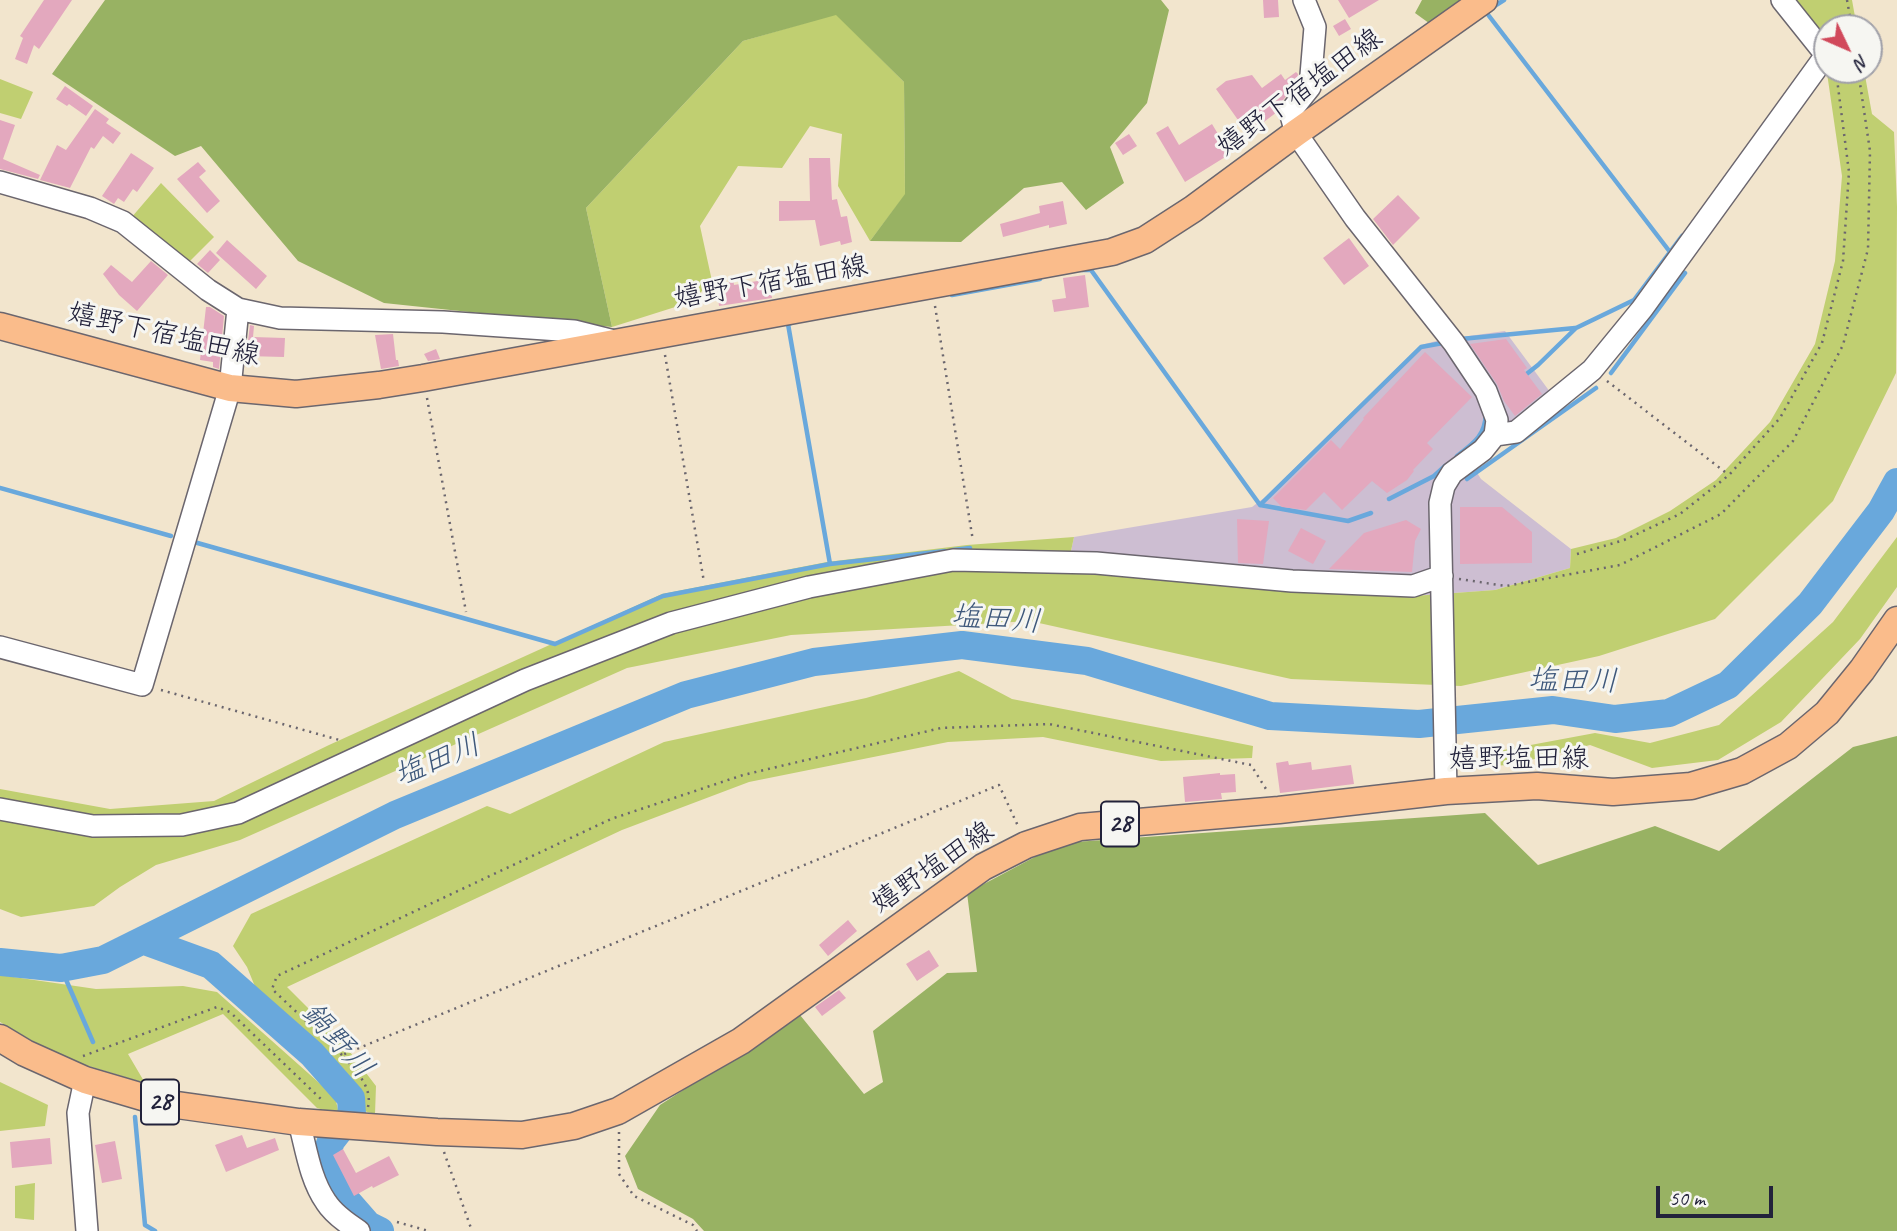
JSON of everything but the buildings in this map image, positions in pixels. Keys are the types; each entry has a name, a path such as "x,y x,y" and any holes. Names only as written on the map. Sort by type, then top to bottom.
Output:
{"main road":[{"name":"嬉野下宿塩田線","path":"0,326 230,388 296,394 423,378 1112,252 1145,240 1193,209 1484,0"},
{"name":"嬉野塩田線","path":"0,1038 25,1054 84,1068 163,1102 299,1122 437,1132 522,1135 574,1126 618,1111 741,1041 984,867 1026,845 1080,827 1279,810 1446,780 1613,792 1692,786 1742,771 1788,746 1827,713 1862,670 1897,620"}],"street":[{"path":"1304,0 1315,27 1310,87 1290,112 1296,133 1355,218 1454,343 1486,391 1497,420 1495,435 1483,450 1452,473 1444,486 1440,503 1446,780"},
{"path":"1495,435 1516,432 1592,370 1642,309 1826,55 1787,6"},
{"path":"0,182 90,208 123,222 208,290 237,309 280,318 443,322 574,331 616,342"},
{"path":"0,647 142,685 230,388 237,309"},
{"path":"0,809 93,825 182,825 239,813 525,680 671,623 809,587 953,560 1096,563 1292,581 1413,586 1442,581"},
{"path":"84,1068 78,1113 87,1231"},
{"path":"299,1122 314,1178 326,1203 359,1231"}],"path":[{"path":"1577,554 1624,540 1680,514 1729,475 1780,418 1822,343 1843,261 1849,172 1838,84"},
{"path":"1442,581 1506,586 1620,565 1721,514 1793,440 1843,345 1868,249 1870,151 1860,84"},
{"path":"931,286 973,540"},
{"path":"661,334 704,582"},
{"path":"1592,370 1729,475"},
{"path":"423,378 466,612"},
{"path":"142,685 343,741"},
{"path":"360,1126 369,1102 364,1081 342,1055 272,989 276,976 611,819 743,775 941,727 1049,724 1251,765 1279,810"},
{"path":"342,1055 999,785 1026,845"},
{"path":"84,1068 218,1007 230,1012 330,1108 331,1124"},
{"path":"618,1111 619,1174 634,1196 693,1225 697,1231"},
{"path":"437,1132 472,1231"},
{"path":"397,1222 429,1231"}],"shaded area":[{"path":"1505,331 1553,396 1467,457 1481,479 1571,549 1570,568 1495,590 1414,596 1079,568 1071,551 1074,537 1252,507 1421,345"}],"green space":[{"path":"105,0 1161,0 1169,10 1147,103 1110,147 1124,183 1086,210 1062,182 1024,188 961,242 870,241 905,194 904,82 836,15 743,41 586,208 612,327 384,303 298,261 201,146 175,156 52,74"},
{"path":"1422,0 1471,0 1433,26 1415,13"},
{"path":"1794,0 1852,0 1854,14 1813,14 1813,51 1790,16"},
{"path":"836,14 904,82 905,195 870,241 838,186 842,134 810,126 782,168 738,166 700,226 712,281 691,302 612,327 586,208 743,41"},
{"path":"0,79 33,92 21,119 0,113"},
{"path":"1829,84 1867,84 1872,114 1894,132 1897,207 1896,373 1833,501 1715,619 1599,656 1461,686 1291,679 1030,621 791,635 627,668 240,840 156,865 94,906 21,917 0,909 0,789 110,809 214,801 329,745 662,594 827,562 967,545 1074,537 1071,551 1079,568 1414,596 1495,590 1570,568 1571,549 1616,538 1670,511 1716,480 1770,422 1815,344 1835,261 1842,176"},
{"path":"161,183 214,237 189,262 131,218"},
{"path":"1897,537 1897,587 1860,639 1781,722 1718,760 1652,768 1590,745 1511,765 1484,766 1493,752 1595,733 1650,743 1719,725 1833,622"},
{"path":"959,671 1012,699 1253,746 1252,758 1161,761 1043,737 948,742 749,782 622,830 287,987 343,1043 376,1086 375,1114 360,1110 357,1087 256,989 247,967 233,946 251,914 487,806 510,814 664,742 866,698"},
{"path":"1897,736 1897,1231 704,1231 693,1219 638,1189 625,1156 660,1105 800,1015 864,1094 883,1082 873,1031 947,973 977,972 967,893 1061,843 1485,813 1538,865 1655,826 1719,851 1853,747"},
{"path":"0,975 96,989 183,986 217,992 335,1097 339,1114 317,1108 223,1014 128,1054 145,1083 62,1058 0,1022"},
{"path":"0,1082 48,1105 45,1126 0,1131"},
{"path":"35,1183 34,1220 15,1218 15,1186"}],"waterway":[{"path":"1493,7 1504,0"},
{"path":"1486,12 1670,252"},
{"path":"1524,376 1576,328 1634,300 1682,236"},
{"path":"1082,270 1091,270 1260,505 1421,347 1443,343"},
{"path":"1611,373 1685,273"},
{"path":"952,295 1040,279"},
{"path":"194,542 555,644 663,596 830,564 788,324 791,323"},
{"path":"1461,339 1575,328"},
{"path":"1467,479 1596,388"},
{"path":"1457,456 1481,433 1486,413"},
{"path":"1389,499 1434,476 1445,466"},
{"name":"塩田川","path":"0,962 61,968 103,960 395,815 686,695 814,662 962,645 1087,661 1270,716 1419,724 1553,710 1615,719 1669,713 1728,685 1810,604 1881,511 1897,482"},
{"path":"0,488 171,536"},
{"path":"1260,505 1348,521 1371,513"},
{"path":"953,550 970,548"},
{"path":"830,564 945,551"},
{"name":"鍋野川","path":"145,941 211,965 312,1054 351,1098 352,1114 331,1141 325,1159 340,1193 368,1225 380,1231"},
{"path":"61,968 93,1042"},
{"path":"135,1117 145,1225 155,1231"}]}
